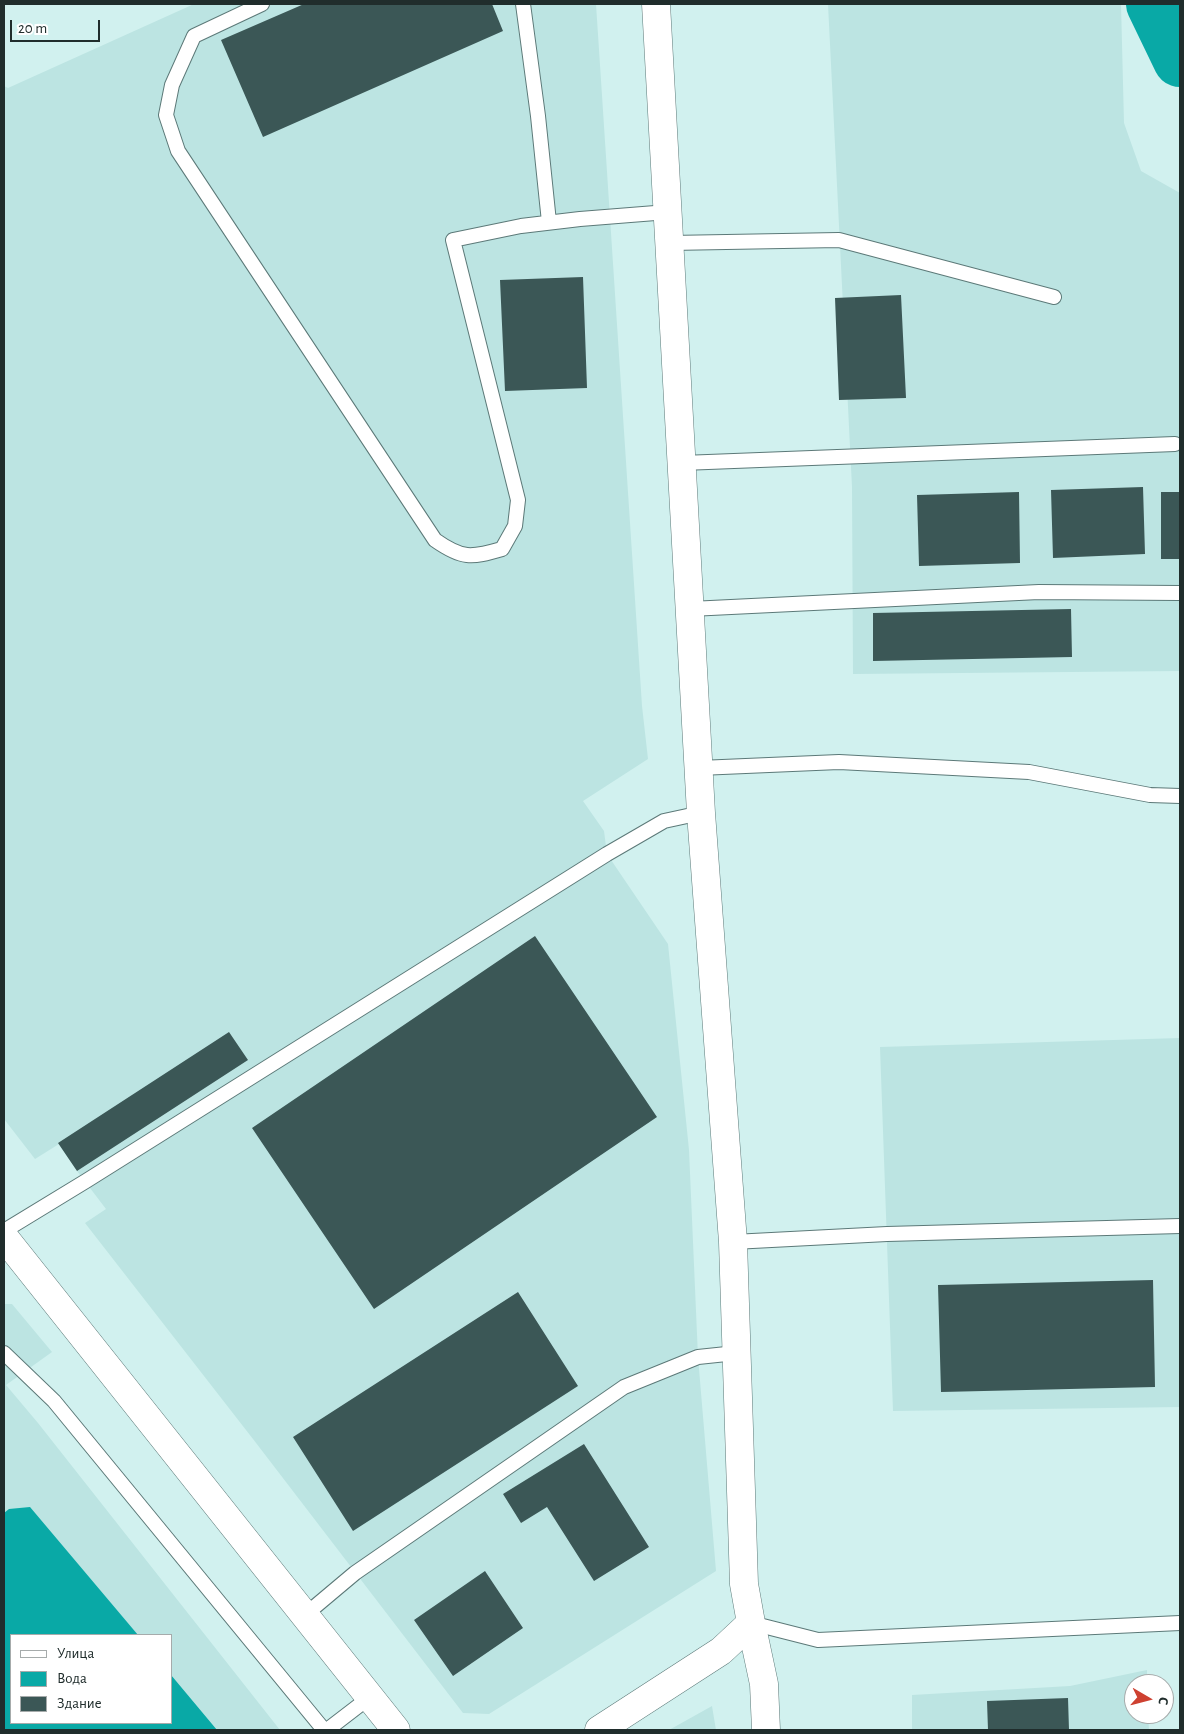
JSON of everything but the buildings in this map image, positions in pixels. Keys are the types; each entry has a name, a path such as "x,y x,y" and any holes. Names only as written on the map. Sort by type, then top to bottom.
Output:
{"street":[{"path":"656,4 701,813 733,1242 744,1584 764,1684 766,1730"},
{"path":"4,1237 396,1730"},
{"path":"599,1730 721,1651 751,1623"}],"lane":[{"path":"262,4 194,36 172,85 166,115 178,151 435,540 452,552 477,556 502,549 514,526 518,500 453,240 549,222 668,212"},
{"path":"523,4 538,116 549,222"},
{"path":"670,242 839,240 1054,297"},
{"path":"682,463 1175,444"},
{"path":"690,609 1039,592 1180,593"},
{"path":"699,768 839,762 1029,772 1150,795 1180,796"},
{"path":"4,1230 94,1176 607,854 664,822 701,813"},
{"path":"733,1242 886,1234 1180,1226"},
{"path":"4,1353 54,1402 326,1730 370,1697"},
{"path":"305,1615 355,1573 624,1387 698,1357 736,1353"},
{"path":"751,1623 818,1640 1180,1624"}],"shaded area":[{"path":"194,4 596,4 642,706 648,759 583,801 604,831 607,854 668,944 689,1150 698,1357 716,1571 489,1714 463,1713 85,1223 106,1209 59,1144 35,1159 4,1119 4,86 8,88"},
{"path":"828,4 1121,4 1124,123 1141,171 1180,193 1180,671 853,674 852,487"},
{"path":"1180,1038 1180,1407 893,1411 880,1047"},
{"path":"4,1304 12,1304 52,1352 6,1385 280,1730 4,1730"},
{"path":"1147,1670 1147,1674 1128,1674"},
{"path":"1124,1675 1124,1724 1149,1724 1149,1730 912,1730 912,1695 1070,1686"},
{"path":"712,1706 716,1730 669,1730"}],"water":[{"path":"30,1507 137,1634 10,1634 10,1724 172,1724 172,1676 217,1730 4,1730 4,1513 9,1509"}],"waterway":[{"path":"1153,4 1180,60"}]}
